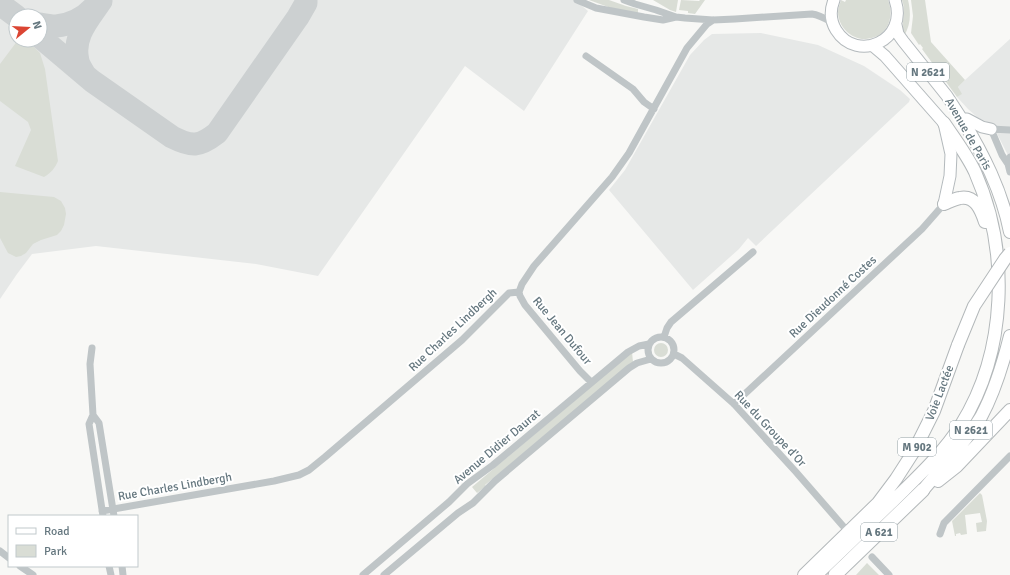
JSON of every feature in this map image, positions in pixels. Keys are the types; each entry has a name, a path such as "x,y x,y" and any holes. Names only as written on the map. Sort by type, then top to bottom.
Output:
{"highway":[{"name":"Avenue de Paris","path":"962,119 987,163 1007,215 1010,232"},
{"name":"Avenue de Paris","path":"816,575 924,470 946,445 960,426 976,397 988,363 995,329 999,290 998,259 993,226 982,190 974,172 966,156 944,123"},
{"path":"944,204 961,198 973,200 979,207 982,214 998,259"},
{"name":"Voie Lactée","path":"804,575 878,503 914,451 934,411 974,306 1010,253"},
{"name":"N 2621","path":"923,490 962,443 980,417 995,388 1010,336"},
{"path":"923,490 938,481 957,466 1010,410"},
{"name":"A 621","path":"835,575 923,490"}],"main road":[{"path":"834,0 831,13 833,23 838,32 847,41 859,45 872,45 884,40 888,36 896,25 898,12 895,0"},
{"name":"Avenue de Paris","path":"896,25 898,34 947,96 962,119"},
{"name":"Avenue de Paris","path":"872,45 885,56 944,123"},
{"path":"962,119 967,119 982,127 991,129"},
{"path":"944,123 951,154 950,176 944,204"}],"street":[{"path":"577,0 596,8 644,18 663,20 676,17"},
{"path":"624,0 676,17 734,20 812,14 833,23"},
{"path":"519,292 522,284 534,266 612,177 629,153 688,48 707,24 713,20"},
{"path":"586,56 633,89 644,102 654,109"},
{"path":"1009,164 1002,155 991,129 1010,130"},
{"name":"Rue Dieudonné Costes","path":"734,404 922,229 944,204"},
{"path":"664,337 667,328 672,322 753,252"},
{"name":"Rue Jean Dufour","path":"519,292 525,305 591,382"},
{"name":"Rue Charles Lindbergh","path":"102,514 299,475 309,470 462,340 509,294 519,292"},
{"path":"664,337 673,343 674,354 669,361 658,363 651,359 648,352 649,344 654,338 664,337"},
{"name":"Avenue Didier Daurat","path":"363,575 449,502 467,484 494,465 628,352 639,346 649,344"},
{"path":"92,348 90,364 93,415 89,424 102,514"},
{"name":"Rue du Groupe d'Or","path":"674,354 682,358 734,404 843,526"},
{"name":"Avenue Didier Daurat","path":"384,575 458,512 473,503 495,481 629,368 637,363 651,359"},
{"path":"93,415 99,423 113,513"},
{"path":"940,534 944,523 1010,456"},
{"path":"872,557 889,575"},
{"path":"21,567 33,575"}],"shaded area":[{"path":"0,0 575,0 588,11 524,111 465,66 318,276 256,264 96,246 32,254 0,299"},
{"path":"761,33 818,45 864,66 900,90 910,99 909,102 756,246 748,238 739,249 693,290 609,190 625,170 690,55 704,40 712,34"},
{"path":"1010,39 1010,159 992,124 978,118 957,97 961,94 958,87"}],"green space":[{"path":"589,0 609,0 638,9 638,14 611,8"},
{"path":"653,0 678,0 676,12 670,10"},
{"path":"681,0 705,0 695,14 688,13 688,11 679,10"},
{"path":"841,0 845,2 846,0 888,0 890,7 890,20 888,26 879,35 873,38 861,39 851,35 840,23 838,10"},
{"path":"902,0 908,0 910,9 909,23 904,36 904,9"},
{"path":"911,0 925,0 931,42 965,80 958,87 962,94 957,97 911,33 913,16"},
{"path":"12,48 35,48 40,53 45,69 58,161 56,166 49,174 44,177 15,166 31,130 28,122 0,101 0,64"},
{"path":"0,192 54,197 61,201 65,208 66,214 61,231 57,235 33,244 26,253 21,256 16,257 8,253 0,238"},
{"path":"658,343 664,343 668,347 668,353 664,357 658,357 654,353 654,347"},
{"path":"632,352 633,362 477,493 472,487"},
{"path":"980,493 982,495 987,521 986,531 977,532 976,523 982,522 980,513 965,515 967,534 961,535 960,533 956,534 955,536 952,521"},
{"path":"867,563 879,575 856,575"}],"taxiway":[{"path":"48,44 92,81 172,137 185,143 195,144 205,141 217,133 298,17 306,3 306,0"},
{"path":"85,75 78,61 77,44 82,29 101,1"},
{"path":"0,4 8,10"},
{"path":"48,25 56,26 71,23 81,18 93,8"}]}
